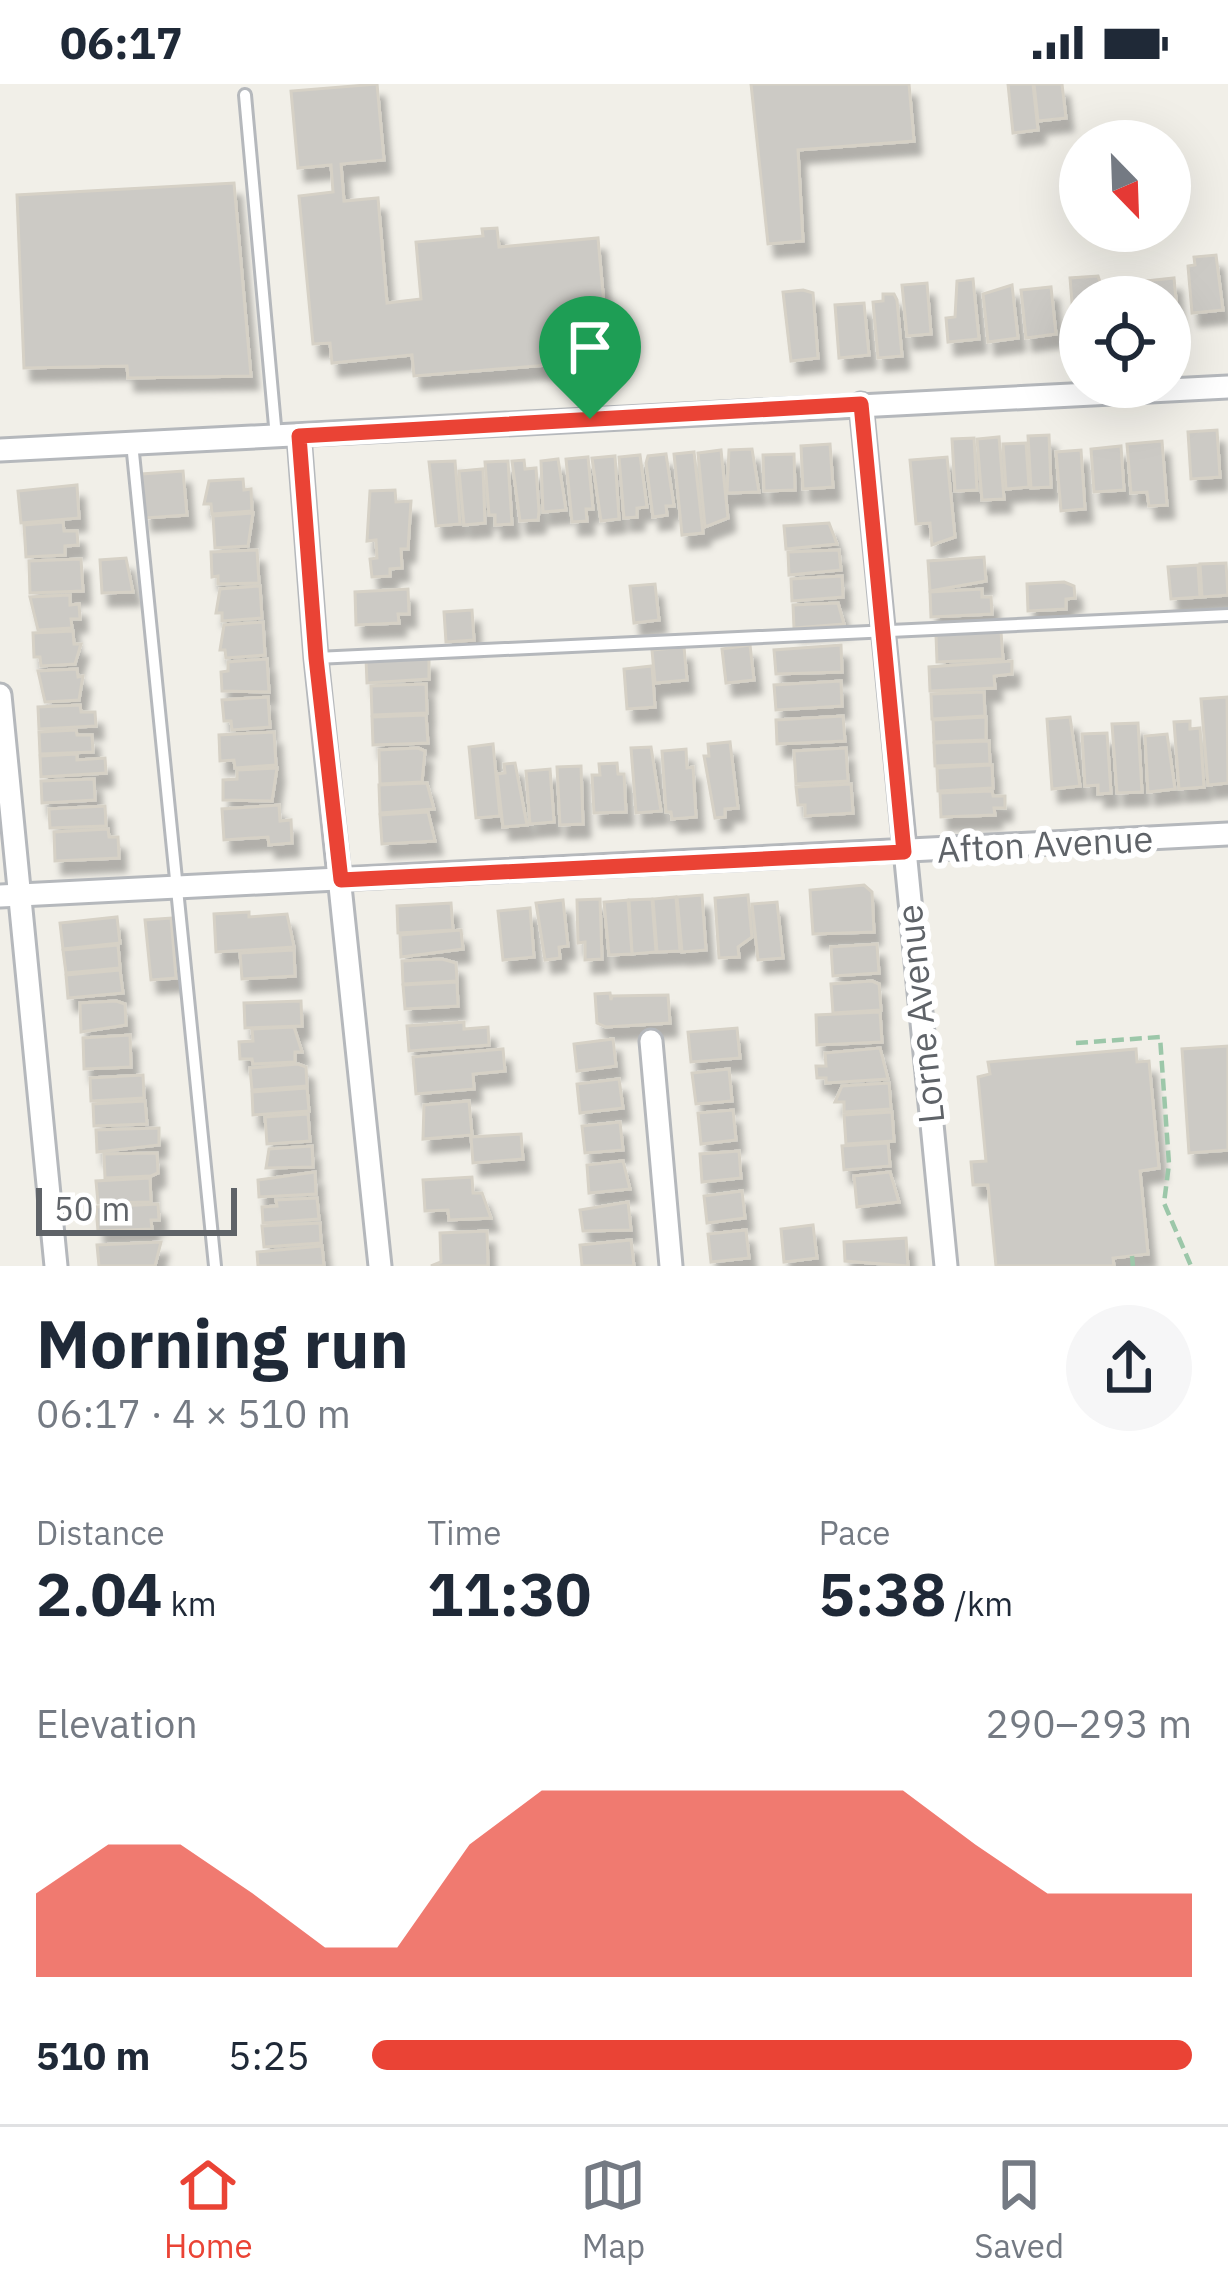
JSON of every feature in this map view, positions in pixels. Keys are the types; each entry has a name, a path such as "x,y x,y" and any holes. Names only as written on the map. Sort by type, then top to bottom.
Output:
{"street":[{"path":"0,450 1228,387"},
{"name":"Lorne Avenue","path":"861,404 946,1266"},
{"path":"299,436 316,658 380,1266"},
{"path":"0,695 9,895 56,1266"},
{"name":"Afton Avenue","path":"9,895 1228,834"},
{"path":"651,1041 671,1266"}],"lane":[{"path":"245,95 276,437"},
{"path":"132,443 215,1266"},
{"path":"316,658 1228,615"}],"path":[{"path":"1076,1043 1160,1037 1169,1164 1164,1203 1191,1266"},
{"path":"1132,1256 1133,1266"}],"building":[{"path":"377,84 384,160 341,164 344,201 378,198 387,303 421,299 416,242 483,236 482,229 497,228 499,247 598,238 609,360 414,376 412,355 332,363 330,343 313,344 299,196 333,192 331,165 298,168 291,91"},
{"path":"751,84 909,84 914,141 798,150 803,241 768,244"},
{"path":"1008,84 1033,84 1038,130 1013,133"},
{"path":"1034,84 1062,84 1066,118 1038,121"},
{"path":"234,183 251,376 128,378 127,366 24,368 17,195"},
{"path":"1216,255 1223,310 1192,313 1188,266 1195,265 1194,257"},
{"path":"973,279 979,339 948,342 946,318 955,317 957,281"},
{"path":"927,283 931,334 907,336 902,285"},
{"path":"1012,285 1018,338 988,342 983,294"},
{"path":"1051,287 1056,334 1026,338 1021,290"},
{"path":"783,292 813,293 818,358 791,361"},
{"path":"883,294 894,294 897,300 902,356 878,358 873,302 883,301"},
{"path":"864,303 869,355 839,358 835,305"},
{"path":"1217,430 1220,477 1191,479 1188,432"},
{"path":"1049,435 1051,487 1031,488 1028,436"},
{"path":"999,437 1004,499 982,500 977,439"},
{"path":"974,438 977,490 955,491 952,439"},
{"path":"1162,441 1167,505 1149,506 1147,492 1131,493 1127,444"},
{"path":"1026,443 1029,487 1006,489 1003,444"},
{"path":"830,444 833,487 803,489 801,446"},
{"path":"1121,446 1124,490 1094,492 1091,449"},
{"path":"752,449 759,492 727,493 729,450"},
{"path":"721,450 728,518 705,527 698,453"},
{"path":"1081,450 1085,509 1061,511 1056,452"},
{"path":"694,452 703,533 682,535 674,454"},
{"path":"666,454 674,506 666,506 667,515 653,517 646,463 648,456"},
{"path":"794,454 795,490 764,491 763,455"},
{"path":"640,455 647,507 637,508 637,517 624,518 619,457"},
{"path":"615,456 619,519 601,521 592,458"},
{"path":"588,457 593,509 586,509 587,521 572,522 566,459"},
{"path":"947,457 955,537 932,545 930,523 916,524 910,460"},
{"path":"558,459 566,510 543,512 541,461"},
{"path":"524,460 525,469 536,468 538,520 520,521 512,461"},
{"path":"455,461 460,524 436,526 429,462"},
{"path":"508,461 512,524 495,525 495,515 489,515 485,462"},
{"path":"483,469 485,523 464,525 459,471"},
{"path":"183,471 187,515 145,518 142,474"},
{"path":"243,479 244,490 251,489 252,511 212,514 211,504 204,504 209,481"},
{"path":"77,485 79,518 21,523 18,491"},
{"path":"395,490 396,502 411,501 408,549 401,549 402,568 390,569 390,576 372,577 370,559 377,558 376,540 367,541 370,491"},
{"path":"253,513 248,546 215,548 213,516"},
{"path":"63,522 64,531 77,531 78,545 65,546 65,555 26,557 24,525"},
{"path":"829,523 837,544 786,549 784,526"},
{"path":"257,550 259,583 218,584 218,576 212,577 211,552"},
{"path":"839,550 841,570 789,575 788,552"},
{"path":"984,557 986,581 930,591 928,561"},
{"path":"126,558 133,592 102,593 100,560"},
{"path":"81,559 83,591 30,593 29,561"},
{"path":"1226,563 1228,595 1202,597 1200,564"},
{"path":"1198,565 1200,597 1171,599 1168,567"},
{"path":"842,576 843,597 792,601 791,579"},
{"path":"655,584 659,620 634,623 630,586"},
{"path":"1027,584 1074,586 1075,598 1066,599 1066,609 1028,611"},
{"path":"260,586 262,618 222,621 222,613 216,613 220,589"},
{"path":"408,589 409,614 398,614 399,623 356,625 355,592"},
{"path":"982,589 982,597 991,597 992,614 931,617 930,592"},
{"path":"70,595 70,605 79,604 80,619 71,619 72,628 38,630 30,597"},
{"path":"838,603 844,624 794,628 793,605"},
{"path":"472,610 474,640 446,642 444,612"},
{"path":"263,622 265,655 226,658 225,650 220,650 224,625"},
{"path":"73,631 74,644 81,644 75,664 41,666 40,657 34,657 33,633"},
{"path":"1001,632 1003,659 937,662 936,635"},
{"path":"750,645 754,680 726,683 722,649"},
{"path":"841,645 842,672 776,674 774,650"},
{"path":"684,647 687,680 655,683 652,650"},
{"path":"429,657 429,679 367,683 366,659"},
{"path":"267,659 269,692 222,691 221,672 228,671 228,662"},
{"path":"1012,661 1012,674 994,676 995,688 930,691 929,667"},
{"path":"652,666 655,707 627,709 624,669"},
{"path":"77,669 78,677 83,676 79,700 45,702 38,671"},
{"path":"841,681 842,706 776,710 774,685"},
{"path":"426,684 427,713 372,715 371,686"},
{"path":"984,692 985,716 932,719 931,694"},
{"path":"268,697 270,727 232,730 231,721 224,721 222,700"},
{"path":"1227,697 1228,783 1208,785 1201,699"},
{"path":"80,705 81,712 95,712 96,726 39,729 38,707"},
{"path":"426,715 428,743 373,745 372,717"},
{"path":"843,716 845,741 777,744 776,720"},
{"path":"986,717 986,740 934,742 933,720"},
{"path":"1070,717 1080,786 1052,789 1047,719"},
{"path":"1190,721 1190,729 1200,728 1204,787 1179,789 1174,722"},
{"path":"1138,723 1142,792 1117,793 1112,724"},
{"path":"76,730 77,735 92,735 93,752 40,754 39,732"},
{"path":"274,732 276,765 235,768 234,760 220,761 219,735"},
{"path":"1107,733 1111,793 1098,794 1098,785 1085,786 1082,734"},
{"path":"1167,734 1175,789 1148,792 1145,736"},
{"path":"989,741 990,764 935,766 934,743"},
{"path":"730,742 738,808 725,809 725,817 715,818 704,756 709,756 708,744"},
{"path":"493,744 500,816 476,818 469,747"},
{"path":"651,747 661,811 636,813 631,748"},
{"path":"846,748 848,781 796,784 794,751"},
{"path":"686,749 687,768 693,767 696,817 672,819 671,812 666,812 662,751"},
{"path":"379,750 425,751 422,782 380,784"},
{"path":"77,754 77,760 105,758 106,773 41,777 40,756"},
{"path":"515,763 527,825 503,827 497,774 505,773 504,764"},
{"path":"617,763 618,774 624,774 626,812 594,813 592,775 600,775 599,764"},
{"path":"992,765 993,788 938,791 937,768"},
{"path":"581,766 583,824 560,825 557,767"},
{"path":"277,768 272,801 223,800 223,780 237,779 237,770"},
{"path":"550,769 554,822 530,824 526,771"},
{"path":"94,779 95,800 42,803 41,781"},
{"path":"427,783 434,809 380,813 379,785"},
{"path":"851,784 853,813 805,816 805,805 798,805 796,787"},
{"path":"992,791 993,796 1005,796 1005,808 994,808 995,815 941,817 940,793"},
{"path":"279,805 280,821 291,820 292,843 269,845 268,837 224,840 222,809"},
{"path":"105,806 106,826 50,828 49,809"},
{"path":"428,812 435,841 382,844 380,815"},
{"path":"108,829 109,837 118,837 119,858 55,861 54,832"},
{"path":"864,885 872,892 874,932 813,934 810,890"},
{"path":"702,895 706,950 682,952 677,897"},
{"path":"748,895 752,937 738,947 739,957 719,958 715,898"},
{"path":"676,897 680,951 657,952 653,899"},
{"path":"600,899 602,959 585,960 585,942 578,943 577,900"},
{"path":"652,899 656,952 632,954 629,900"},
{"path":"563,900 568,946 559,947 560,958 545,960 536,903"},
{"path":"628,900 632,954 609,955 604,902"},
{"path":"777,902 783,958 758,960 752,904"},
{"path":"451,903 453,930 398,933 397,906"},
{"path":"530,908 534,957 503,960 498,911"},
{"path":"249,912 249,917 287,914 294,947 216,952 214,914"},
{"path":"117,917 120,943 63,949 60,923"},
{"path":"171,918 176,978 151,980 145,920"},
{"path":"461,930 463,949 401,957 400,935"},
{"path":"877,944 879,973 833,976 831,947"},
{"path":"118,945 120,968 66,973 63,950"},
{"path":"294,950 295,976 242,979 240,953"},
{"path":"402,961 456,963 457,981 403,984"},
{"path":"120,970 123,993 68,998 66,975"},
{"path":"457,982 458,1006 405,1009 403,985"},
{"path":"831,984 879,984 881,1010 833,1013"},
{"path":"610,993 611,1000 612,996 668,995 670,1023 606,1027 597,1023 595,994"},
{"path":"301,1001 302,1026 245,1028 244,1003"},
{"path":"80,1003 125,1004 126,1025 81,1032"},
{"path":"880,1012 882,1042 817,1045 816,1015"},
{"path":"464,1022 464,1029 488,1027 489,1045 409,1051 407,1026"},
{"path":"294,1027 302,1052 295,1052 295,1062 253,1064 252,1059 240,1059 239,1042 253,1041 252,1029"},
{"path":"737,1028 740,1058 691,1062 688,1032"},
{"path":"130,1035 131,1067 84,1069 83,1038"},
{"path":"613,1039 616,1066 577,1071 574,1044"},
{"path":"1228,1046 1228,1150 1189,1153 1182,1049"},
{"path":"880,1048 888,1079 826,1083 826,1078 817,1078 816,1066 826,1066 825,1053"},
{"path":"503,1049 505,1071 473,1074 474,1089 416,1094 413,1057"},
{"path":"1136,1049 1137,1062 1149,1061 1159,1168 1140,1171 1148,1254 1113,1258 1114,1266 996,1266 988,1185 973,1185 971,1162 986,1161 978,1077 990,1074 988,1062"},
{"path":"306,1067 307,1086 252,1090 250,1068"},
{"path":"729,1069 732,1101 696,1104 692,1073"},
{"path":"143,1075 144,1098 91,1101 90,1078"},
{"path":"619,1079 623,1108 580,1113 577,1084"},
{"path":"889,1083 891,1109 844,1112 844,1102 835,1102 842,1086"},
{"path":"307,1088 309,1111 253,1115 252,1092"},
{"path":"145,1101 147,1124 94,1126 93,1104"},
{"path":"469,1101 472,1135 423,1139 424,1105"},
{"path":"733,1110 736,1140 701,1144 698,1113"},
{"path":"892,1112 894,1141 846,1144 844,1115"},
{"path":"308,1114 310,1141 267,1144 265,1117"},
{"path":"620,1122 623,1150 585,1153 582,1126"},
{"path":"159,1128 159,1145 97,1152 96,1130"},
{"path":"521,1134 523,1159 473,1163 471,1137"},
{"path":"888,1143 890,1166 844,1170 842,1146"},
{"path":"312,1146 313,1167 266,1168 269,1149"},
{"path":"739,1151 741,1178 702,1182 700,1154"},
{"path":"157,1153 158,1173 105,1178 104,1154"},
{"path":"623,1161 630,1189 589,1193 587,1165"},
{"path":"315,1172 316,1194 259,1197 258,1180"},
{"path":"890,1172 899,1202 857,1207 854,1176"},
{"path":"472,1177 473,1193 482,1193 491,1218 449,1220 448,1210 425,1211 423,1180"},
{"path":"150,1178 151,1202 98,1203 96,1181"},
{"path":"742,1191 745,1218 707,1223 704,1196"},
{"path":"317,1198 319,1219 263,1223 262,1207 277,1206 276,1200"},
{"path":"628,1202 631,1230 583,1231 580,1210"},
{"path":"158,1204 159,1220 151,1220 152,1229 98,1231 96,1207"},
{"path":"320,1223 321,1243 264,1247 262,1226"},
{"path":"813,1225 817,1258 784,1262 781,1229"},
{"path":"746,1230 749,1258 711,1262 708,1234"},
{"path":"487,1231 488,1266 431,1266 441,1262 440,1233"},
{"path":"906,1238 908,1266 845,1261 844,1242"},
{"path":"631,1240 634,1266 582,1266 580,1245"},
{"path":"161,1242 155,1266 99,1266 97,1245"},
{"path":"322,1246 324,1266 258,1266 257,1252"}],"route":[{"path":"861,404 904,852 341,880 316,658 299,436 590,419 861,404"}]}
